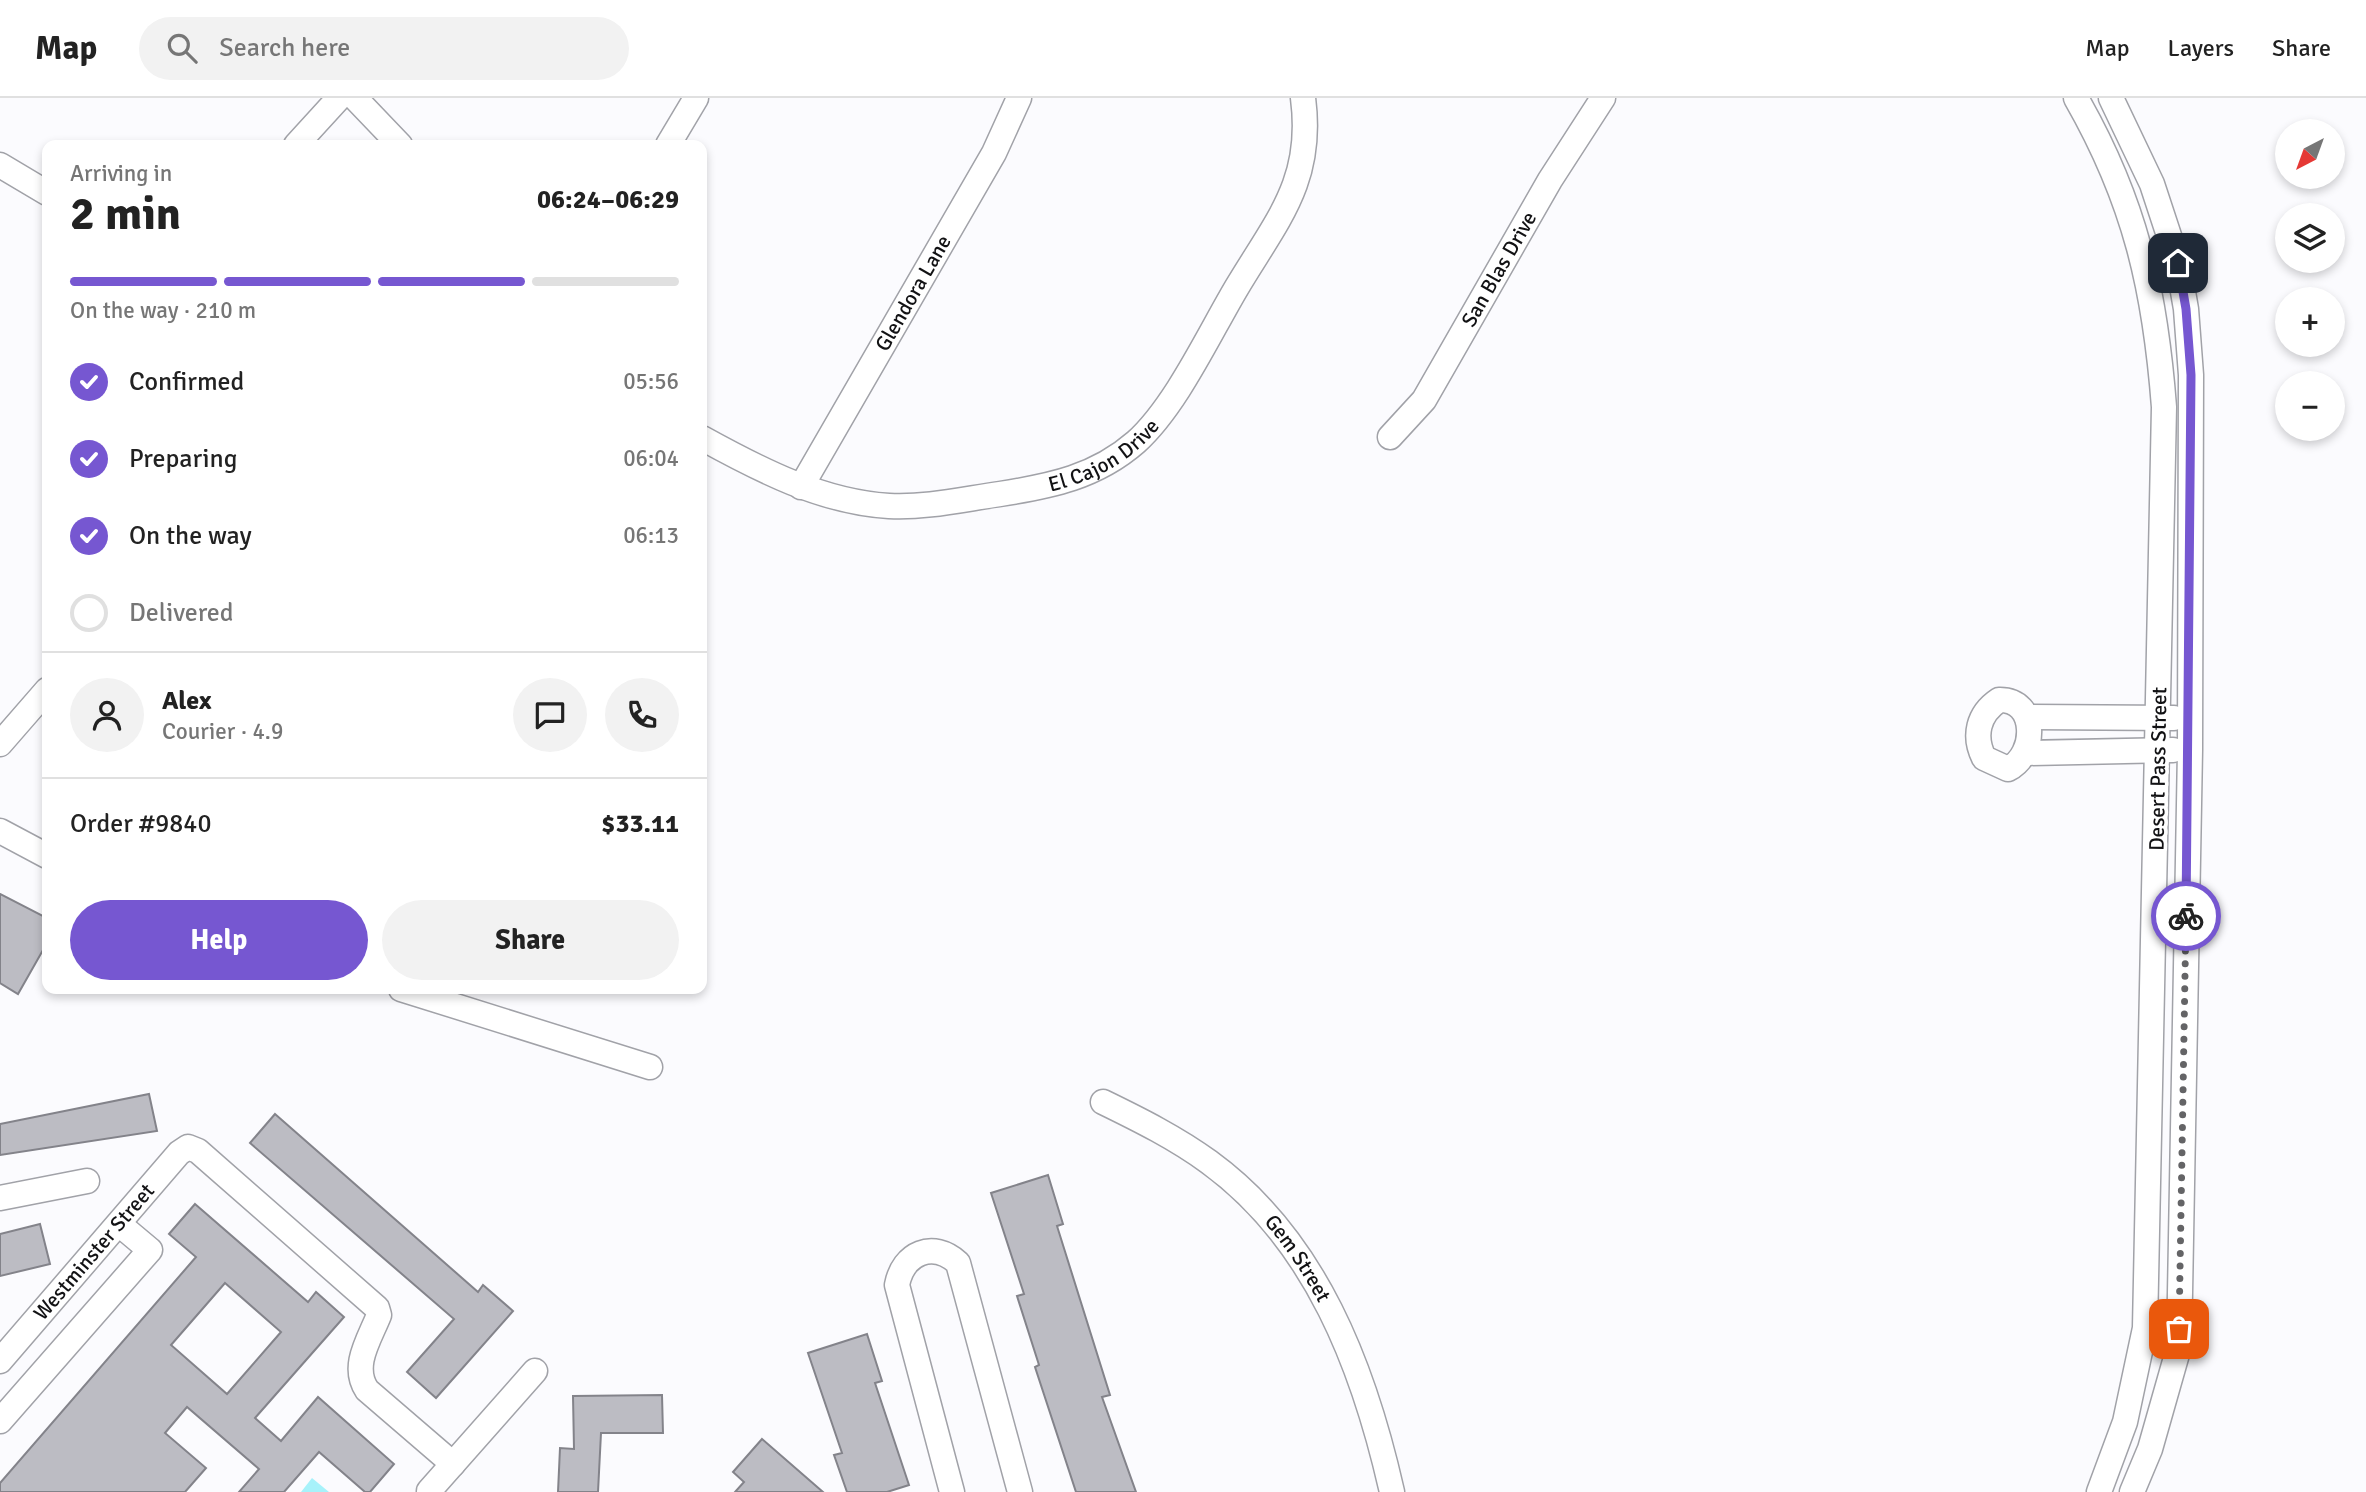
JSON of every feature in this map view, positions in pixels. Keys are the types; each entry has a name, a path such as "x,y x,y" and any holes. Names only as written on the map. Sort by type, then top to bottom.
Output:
{"street":[{"path":"301,140 339,98"},
{"path":"355,98 395,140"},
{"path":"671,140 696,98"},
{"name":"Glendora Lane","path":"801,487 994,153 1019,98"},
{"name":"El Cajon Drive","path":"707,440 801,487 869,503 929,505 1055,485 1107,464 1136,442 1166,407 1290,198 1306,148 1303,98"},
{"name":"San Blas Drive","path":"1390,437 1424,400 1550,180 1603,98"},
{"name":"Desert Pass Street","path":"2076,98 2100,141 2129,206 2147,271 2158,331 2164,407 2146,1328 2125,1422 2099,1492"},
{"name":"Desert Pass Street","path":"2111,98 2152,184 2178,263 2186,309 2191,375 2190,750 2179,1347 2150,1449 2132,1492"},
{"path":"0,165 42,189"},
{"path":"2147,271 2178,263"},
{"path":"0,744 42,696"},
{"path":"1999,700 2013,700 2022,706 2027,717 2026,753 2019,764 2008,769 1995,766 1984,758 1977,738 1981,720 1988,707 1999,700"},
{"path":"2027,717 2189,718"},
{"path":"2026,753 2190,750"},
{"path":"0,831 42,853"},
{"path":"436,994 650,1067"},
{"name":"Gem Street","path":"1103,1102 1167,1134 1212,1164 1270,1219 1304,1262 1338,1323 1362,1383 1392,1492"},
{"name":"Westminster Street","path":"0,1361 188,1147 198,1152 377,1308 379,1315 358,1369 360,1379 366,1390 453,1464"},
{"path":"0,1198 87,1181"},
{"path":"0,1421 150,1250 119,1224"},
{"path":"952,1492 897,1284 904,1265 921,1252 947,1253 958,1263 1020,1492"},
{"path":"2146,1328 2179,1329"},
{"path":"429,1491 535,1371"}],"water":[{"path":"312,1478 329,1492 301,1492"}],"building":[{"path":"0,894 42,915 42,952 18,994 0,983"},
{"path":"149,1094 157,1131 0,1155 0,1124"},
{"path":"275,1114 478,1292 483,1285 513,1311 436,1398 407,1372 454,1319 250,1143"},
{"path":"1048,1175 1063,1224 1057,1226 1110,1395 1102,1397 1136,1492 1076,1492 1035,1367 1039,1365 1017,1296 1024,1294 991,1193"},
{"path":"195,1204 308,1302 316,1292 344,1317 255,1418 281,1441 318,1397 394,1464 370,1492 365,1492 319,1452 284,1492 239,1492 259,1469 187,1407 165,1433 206,1468 185,1492 0,1492 0,1483 196,1257 169,1234","holes":["225,1283 281,1332 227,1394 171,1345"]},
{"path":"40,1224 50,1264 0,1276 0,1234"},
{"path":"867,1334 882,1381 875,1383 909,1485 887,1492 847,1492 834,1455 842,1453 808,1353"},
{"path":"662,1395 663,1433 601,1433 598,1492 558,1492 560,1448 574,1449 573,1396"},
{"path":"762,1439 823,1492 735,1492 744,1482 733,1472"}],"way so far":[{"path":"2179,1329 2186,916"}],"route":[{"path":"2178,263 2186,309 2191,375 2190,750 2186,916"}]}
